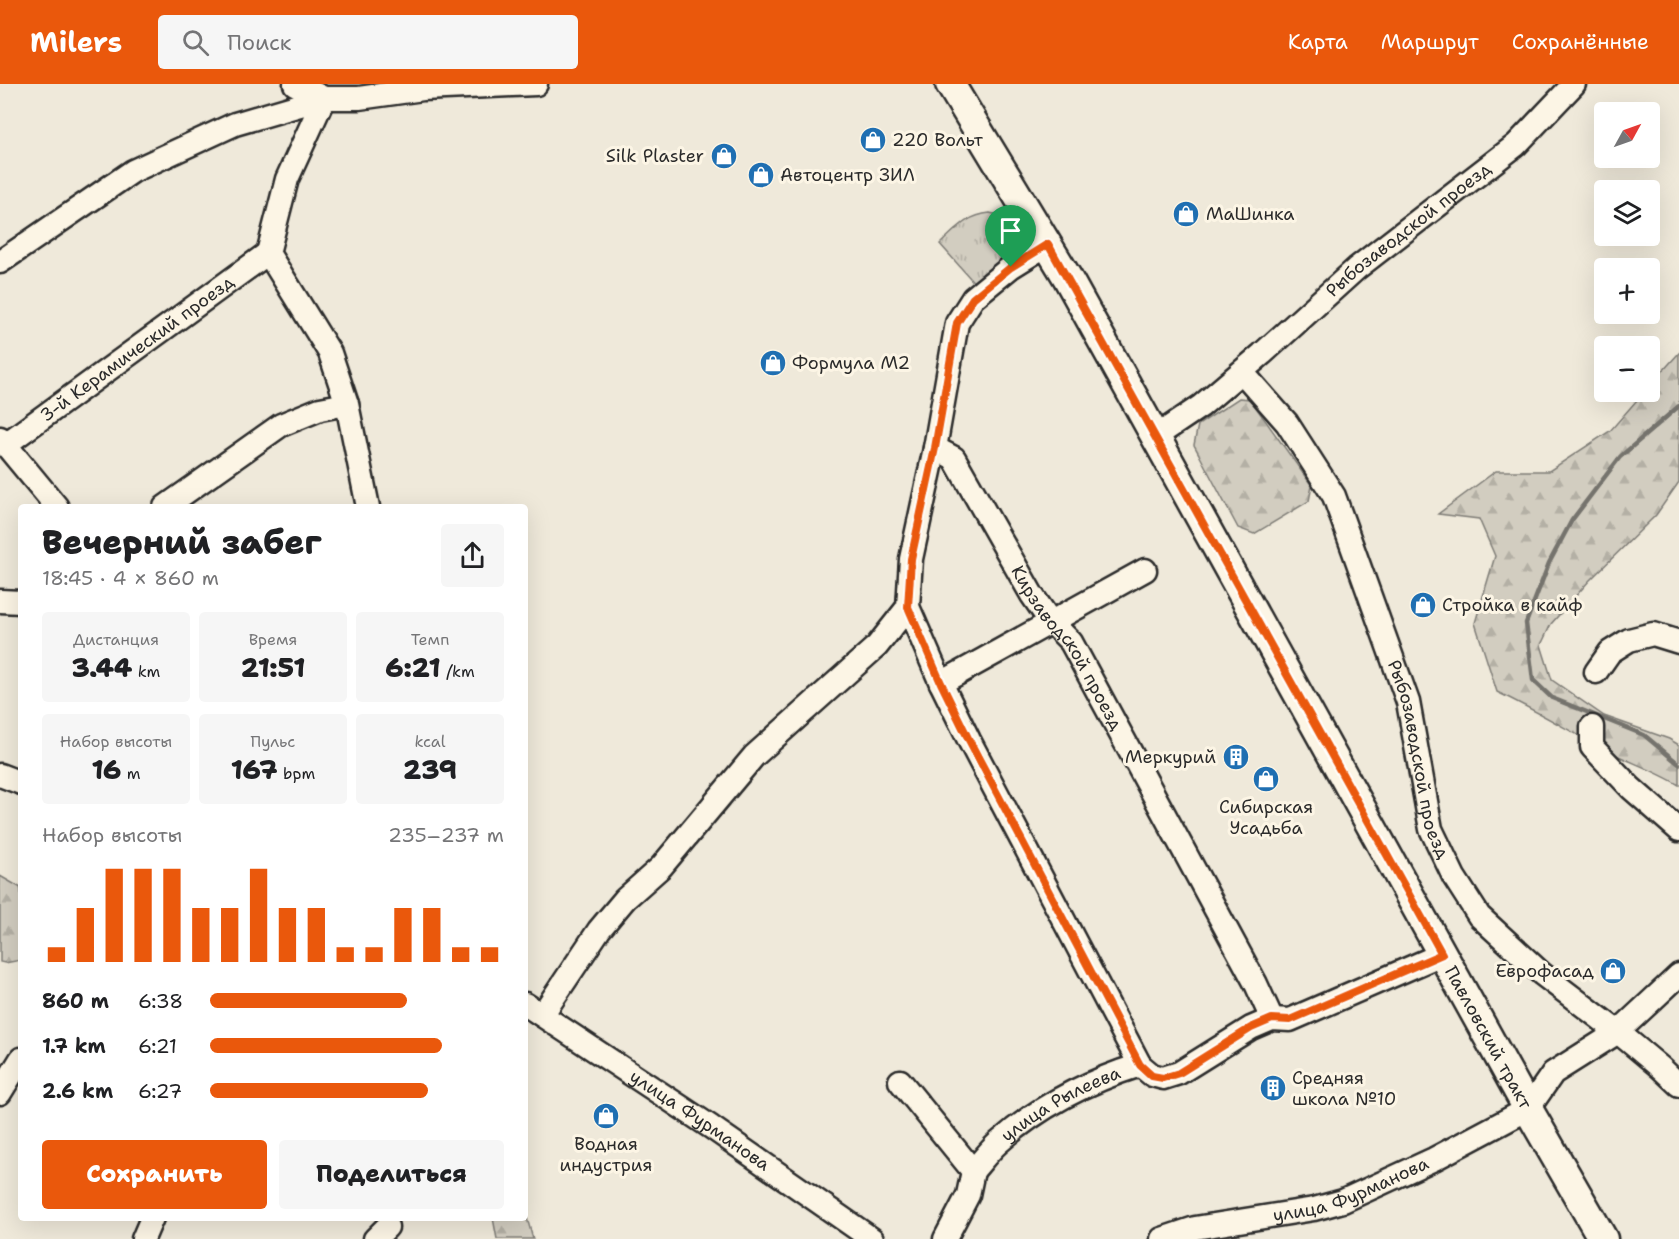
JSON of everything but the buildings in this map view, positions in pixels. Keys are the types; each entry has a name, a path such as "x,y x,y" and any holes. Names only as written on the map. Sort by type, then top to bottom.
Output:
{"main road":[{"name":"Павловский тракт","path":"950,84 1048,244 1528,1109 1603,1239"}],"street":[{"path":"295,84 324,98"},
{"path":"0,262 133,171 235,124 324,98 359,98 423,89 536,84"},
{"name":"Рыбозаводской проезд","path":"1155,437 1202,406 1357,268 1516,145 1574,84"},
{"path":"324,98 287,179 268,254 330,353 347,404 367,504"},
{"name":"улица Рылеева","path":"973,1171 996,1144 1051,1104 1109,1075 1140,1065 969,740 908,607 911,559 935,448 957,323 973,298 1011,267 1048,244"},
{"name":"3-й Керамический проезд","path":"3,441 268,254"},
{"name":"Рыбозаводской проезд","path":"1242,372 1287,423 1334,496 1408,702 1431,829 1454,877 1479,916 1542,974 1618,1032 1679,1085"},
{"path":"169,504 281,425 320,409 347,404"},
{"path":"3,441 55,504"},
{"name":"Кирзаводской проезд","path":"935,448 954,458 1032,595 1050,621 1071,642 1256,984 1272,1019"},
{"path":"941,683 1145,570"},
{"path":"0,601 18,602"},
{"path":"533,1010 625,899 661,867 754,756 877,646 908,607"},
{"path":"1596,672 1610,652 1629,640 1653,634 1679,642"},
{"path":"1592,727 1592,747 1631,788 1679,830"},
{"path":"0,774 18,782"},
{"path":"1140,1065 1152,1076 1163,1078 1179,1073 1251,1028 1272,1019 1290,1020 1442,954"},
{"path":"1528,1109 1552,1073 1618,1032 1679,975"},
{"name":"улица Фурманова","path":"533,1010 711,1126 872,1239"},
{"path":"0,1093 18,1064"},
{"path":"900,1081 973,1171 968,1195 945,1239"},
{"name":"улица Фурманова","path":"1162,1239 1195,1228 1314,1209 1343,1201 1434,1159 1528,1109"},
{"path":"143,1239 151,1221"}],"green space":[{"path":"990,213 1002,218 1011,228 1016,241 1015,254 977,286 940,244 968,220"},
{"path":"1679,353 1679,482 1656,515 1589,581 1551,624 1541,645 1552,680 1604,716 1669,739 1679,745 1679,785 1608,751 1497,692 1475,623 1495,556 1479,519 1438,514 1496,471 1549,471 1610,431 1635,402 1660,402 1660,374"},
{"path":"1239,398 1250,399 1312,486 1309,501 1254,534 1238,528 1194,445 1198,425"},
{"path":"0,876 18,886 18,961 0,962"},
{"path":"494,1221 528,1221 533,1239 497,1239"}],"waterway":[{"path":"1679,406 1620,457 1572,520 1549,563 1526,623 1533,680 1552,698 1644,735 1679,764"}],"place":[{"name":"220 Вольт","path":"873,140"},
{"name":"Silk Plaster","path":"724,156"},
{"name":"Автоцентр ЗИЛ","path":"761,175"},
{"name":"МаШинка","path":"1186,214"},
{"name":"Формула М2","path":"773,363"},
{"name":"Стройка в кайф","path":"1423,605"},
{"name":"Меркурий","path":"1236,757"},
{"name":"Сибирская Усадьба","path":"1266,779"},
{"name":"Еврофасад","path":"1613,971"},
{"name":"Средняя школа №10","path":"1273,1088"},
{"name":"Водная индустрия","path":"606,1116"}],"route":[{"path":"1048,244 1442,954 1290,1020 1272,1019 1251,1028 1179,1073 1163,1078 1152,1076 1140,1065 969,740 908,607 911,559 935,448 957,323 973,298 1011,267 1048,244"}]}
